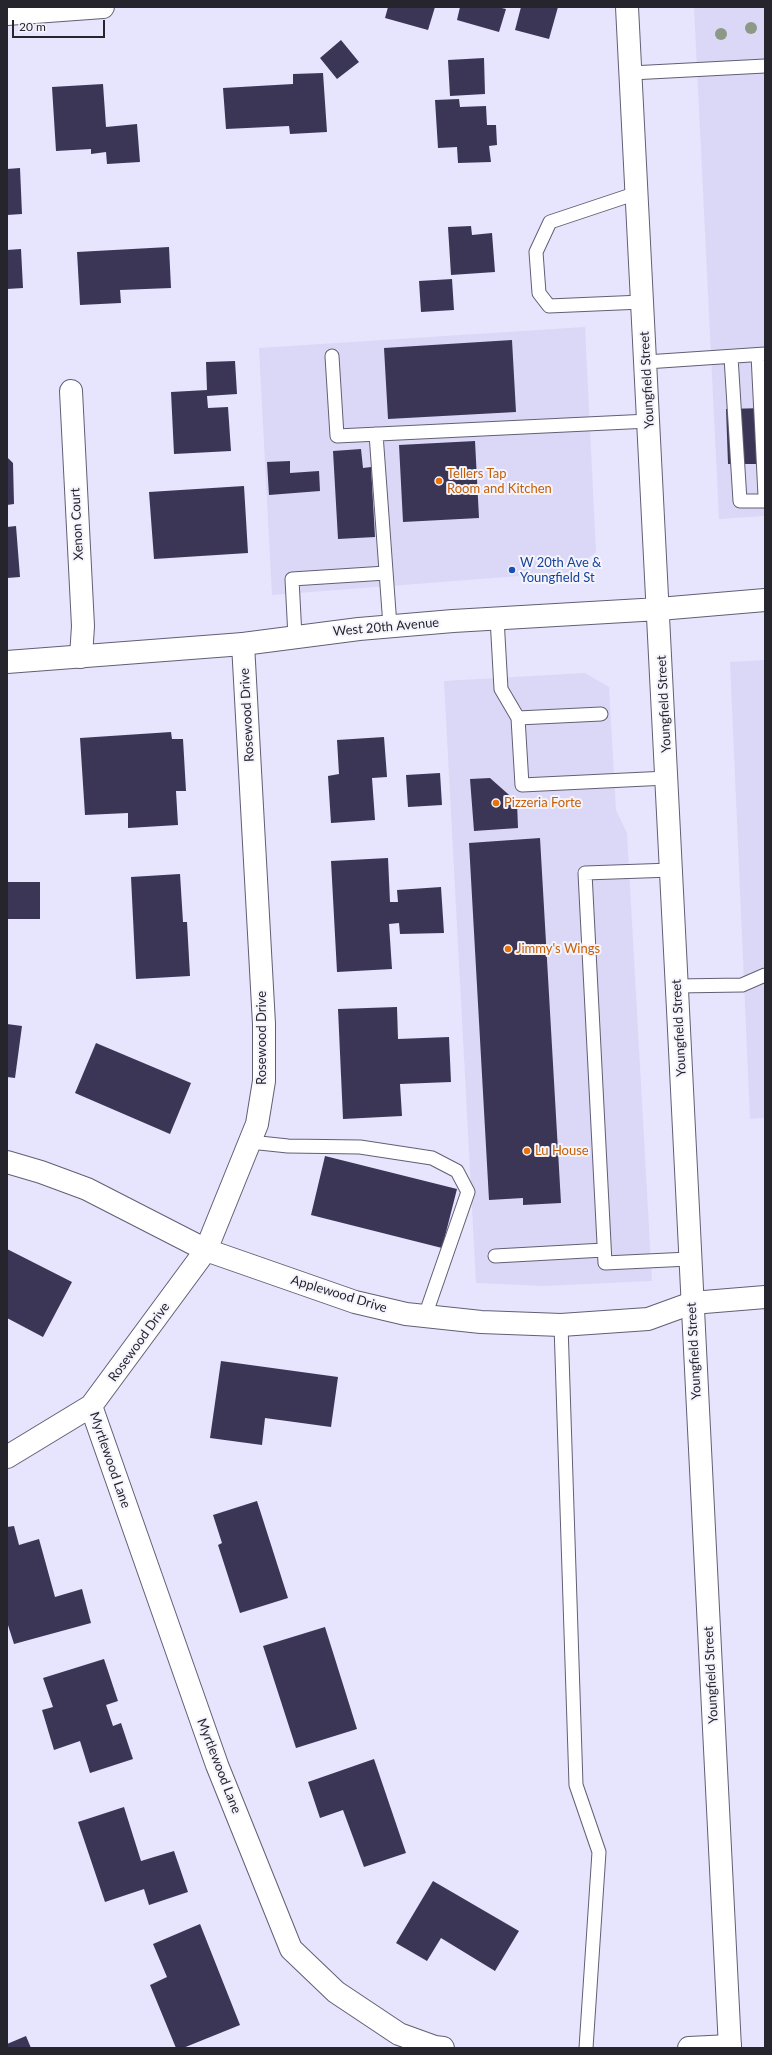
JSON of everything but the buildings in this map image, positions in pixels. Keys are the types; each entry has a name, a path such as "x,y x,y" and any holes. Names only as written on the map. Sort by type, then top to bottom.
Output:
{"street":[{"path":"7,14 103,7"},
{"name":"Youngfield Street","path":"627,7 672,870 689,1259 730,2047"},
{"name":"Xenon Court","path":"70,391 83,626 81,657"},
{"name":"West 20th Avenue","path":"7,662 243,644 390,626 497,618 658,609 765,600"},
{"name":"Rosewood Drive","path":"7,1457 91,1406 206,1250 257,1124 264,1081 264,1024 243,644"},
{"name":"Applewood Drive","path":"7,1162 41,1172 86,1189 206,1250 355,1302 406,1314 481,1322 561,1325 648,1320 692,1303 765,1297"},
{"name":"Myrtlewood Lane","path":"91,1406 217,1765 291,1949 336,1992 392,2030 435,2047 443,2048"},
{"path":"689,2048 730,2047"}],"lane":[{"path":"631,73 765,66"},
{"path":"637,193 550,222 536,252 539,293 549,306 642,302"},
{"path":"646,362 762,355 765,496"},
{"path":"332,356 336,436 649,421"},
{"path":"731,357 740,501 765,500"},
{"path":"376,434 390,626"},
{"path":"295,637 292,579 386,573"},
{"path":"497,618 501,689 518,718 522,785 667,778"},
{"path":"518,718 601,714"},
{"path":"672,870 585,873 605,1263 689,1259"},
{"path":"677,986 742,985 765,975"},
{"path":"250,1142 288,1146 360,1147 432,1158 457,1171 468,1192 425,1316"},
{"path":"495,1256 604,1250"},
{"path":"561,1325 576,1785 599,1852 586,2048"}],"shaded area":[{"path":"694,7 765,7 765,516 719,519"},
{"path":"585,327 596,552 572,572 272,595 259,348"},
{"path":"765,660 765,1118 750,1119 730,662"},
{"path":"585,673 609,687 616,810 627,833 652,1281 542,1286 476,1283 444,681"}],"place":[{"name":"Tellers Tap Room and Kitchen","path":"439,481"},
{"name":"W 20th Ave & Youngfield St","path":"512,570"},
{"name":"Pizzeria Forte","path":"496,803"},
{"name":"Jimmy's Wings","path":"508,949"},
{"name":"Lu House","path":"527,1151"}]}
